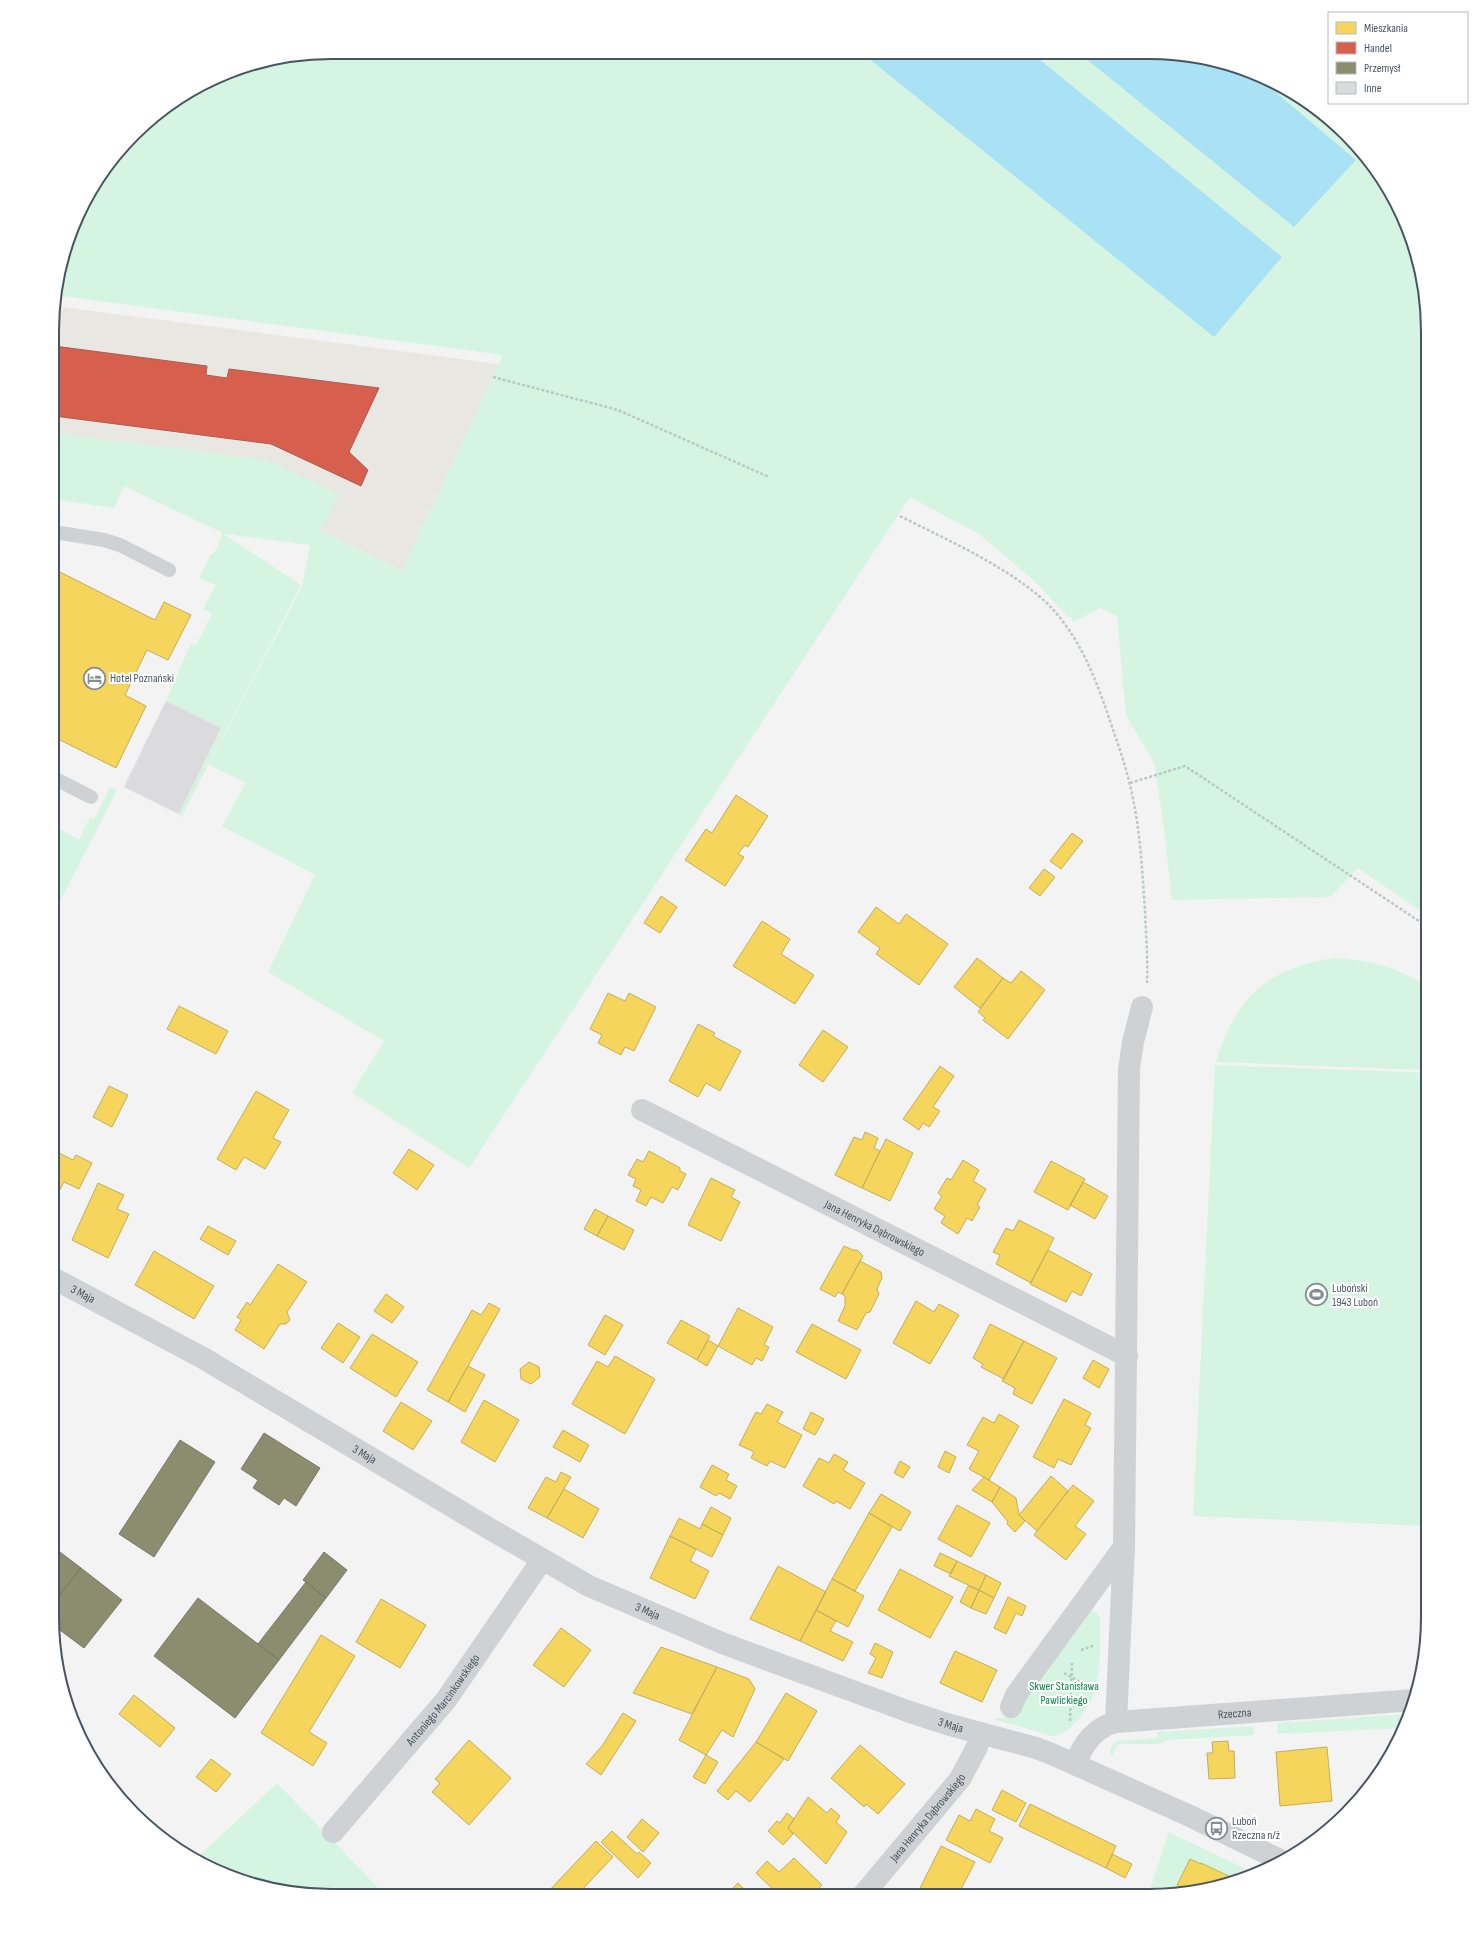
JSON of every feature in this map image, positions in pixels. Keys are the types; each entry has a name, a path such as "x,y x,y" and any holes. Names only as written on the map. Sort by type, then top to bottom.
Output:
{"street":[{"path":"1116,1722 1124,1547 1129,1069 1133,1042 1142,1007"},
{"name":"Jana Henryka Dąbrowskiego","path":"642,1110 1127,1356"},
{"name":"3 Maja","path":"59,1281 203,1358 542,1560 615,1598 722,1643 922,1716 1036,1748 1190,1816 1275,1858"},
{"path":"1011,1707 1016,1695 1124,1547"},
{"name":"Antoniego Marcinkowskiego","path":"333,1832 446,1700 542,1560"},
{"name":"Rzeczna","path":"1075,1764 1081,1749 1093,1733 1108,1724 1116,1722 1408,1700"},
{"name":"Jana Henryka Dąbrowskiego","path":"868,1889 960,1779 977,1747 981,1733"}],"lane":[{"path":"59,533 104,540 169,570"},
{"path":"59,781 91,797"}],"path":[{"path":"493,377 618,410 769,477"},
{"path":"900,516 1000,568 1040,597 1072,634 1090,667 1120,750 1130,783 1137,825 1144,896 1147,973 1147,987 1142,1007"},
{"path":"1130,783 1185,766 1421,922"},
{"path":"1070,1722 1072,1654"},
{"path":"1060,1671 1094,1690"}],"shaded area":[{"path":"60,307 499,364 402,571 321,531 266,460 59,434"}],"green space":[{"path":"331,59 869,59 1214,337 1282,257 1039,59 1086,59 1294,227 1356,160 1270,88 1285,95 1314,115 1341,139 1365,166 1385,195 1407,244 1419,296 1421,331 1421,911 1358,868 1330,897 1172,900 1163,820 1154,763 1126,715 1117,616 1100,608 1074,622 1032,579 979,534 910,497 469,1168 352,1093 384,1041 268,972 315,875 222,826 246,783 209,765 302,586 310,545 224,534 301,585 181,818 179,814 221,729 166,701 191,643 196,645 212,613 203,609 215,585 199,578 211,554 214,554 223,533 124,486 114,508 59,500 59,434 266,460 339,494 321,531 402,571 503,355 61,296 73,244 87,211 105,180 127,152 166,115 195,95 244,73 261,68 296,61"},
{"path":"110,787 117,790 59,903 59,829 79,839 90,817 94,819"},
{"path":"1334,958 1371,963 1395,970 1421,983 1421,1070 1216,1062 1233,1020 1244,1004 1257,990 1272,978 1290,969"},
{"name":"Luboński 1943 Luboń","path":"1215,1065 1421,1073 1421,1526 1193,1516"},
{"name":"Skwer Stanisława Pawlickiego","path":"1091,1610 1097,1613 1100,1618 1099,1672 1092,1697 1086,1709 1077,1721 1063,1733 1052,1736 993,1719 1020,1715 1020,1707"},
{"path":"1403,1714 1397,1728 1277,1734 1278,1723"},
{"path":"1253,1726 1254,1735 1167,1740 1158,1744 1118,1744 1112,1756 1110,1753 1111,1747 1116,1741 1157,1738 1157,1732"},
{"path":"277,1783 379,1889 331,1889 296,1887 278,1884 244,1875 200,1855"},
{"path":"1169,1832 1248,1870 1236,1875 1202,1884 1184,1887 1150,1889"}],"water":[{"path":"869,59 1039,59 1282,257 1214,337"},
{"path":"1086,59 1149,59 1184,61 1236,73 1270,88 1356,160 1294,227"}],"building: Mieszkania":[{"name":"Hotel Poznański","path":"59,572 155,620 164,602 191,615 168,660 147,650 125,695 146,706 116,768 59,740"},
{"path":"736,795 768,816 748,847 745,845 738,854 744,857 725,886 685,860 706,829 712,833"},
{"path":"1072,833 1083,841 1061,869 1050,861"},
{"path":"1044,869 1055,877 1040,896 1029,888"},
{"path":"661,896 677,907 660,933 644,923"},
{"path":"876,907 899,924 906,914 948,944 919,985 876,954 880,948 858,932"},
{"path":"762,921 790,939 781,954 814,975 795,1004 733,966"},
{"path":"977,958 1003,978 980,1008 954,987"},
{"path":"1021,971 1045,990 1008,1039 983,1020 985,1018 978,1012 1003,978 1011,983"},
{"path":"608,993 625,1001 629,993 656,1007 634,1051 625,1047 621,1055 598,1043 602,1035 590,1029"},
{"path":"179,1006 228,1031 216,1054 167,1029"},
{"path":"698,1024 715,1033 713,1036 741,1051 720,1091 706,1083 698,1097 669,1081"},
{"path":"823,1030 848,1047 823,1082 799,1065"},
{"path":"940,1066 954,1076 933,1107 940,1111 929,1127 923,1123 919,1130 903,1119"},
{"path":"109,1086 128,1095 112,1127 93,1117"},
{"path":"256,1091 289,1110 273,1138 281,1142 265,1169 244,1157 236,1170 217,1159"},
{"path":"865,1132 878,1138 874,1148 880,1151 862,1188 835,1175 854,1137 862,1140"},
{"path":"886,1139 913,1153 890,1201 862,1188"},
{"path":"409,1149 434,1165 417,1190 393,1173"},
{"path":"649,1151 680,1168 680,1171 686,1174 678,1190 672,1187 663,1203 651,1197 646,1206 636,1201 641,1190 633,1186 636,1179 628,1175 637,1159 643,1162"},
{"path":"59,1153 73,1160 76,1155 92,1163 79,1189 64,1182 59,1191"},
{"path":"963,1160 979,1170 973,1181 986,1189 977,1205 980,1207 972,1221 967,1218 958,1234 941,1223 945,1216 934,1209 942,1196 938,1193 947,1178 951,1180"},
{"path":"1051,1161 1085,1179 1068,1210 1034,1192"},
{"path":"711,1178 735,1190 731,1197 740,1202 721,1241 688,1225"},
{"path":"1083,1182 1108,1196 1095,1219 1070,1205"},
{"path":"98,1183 124,1195 117,1209 129,1214 108,1258 72,1240"},
{"path":"595,1209 608,1216 597,1236 584,1229"},
{"path":"608,1216 634,1230 624,1250 597,1236"},
{"path":"1019,1220 1054,1238 1031,1283 996,1264 1000,1255 993,1252 1006,1228 1013,1231"},
{"path":"208,1226 236,1241 228,1255 200,1239"},
{"path":"844,1246 857,1250 863,1256 842,1294 838,1292 835,1297 820,1289"},
{"path":"1048,1250 1092,1274 1081,1296 1072,1291 1066,1302 1030,1284"},
{"path":"154,1251 214,1286 194,1319 135,1285"},
{"path":"860,1261 881,1272 882,1278 877,1289 879,1294 870,1312 866,1313 857,1330 838,1321 845,1306 845,1296 842,1294"},
{"path":"278,1264 307,1282 287,1312 290,1320 286,1324 280,1324 264,1349 235,1330 241,1320 237,1317 247,1302 250,1305"},
{"path":"386,1294 404,1307 392,1323 374,1311"},
{"path":"916,1301 934,1312 939,1304 959,1315 930,1364 893,1343"},
{"path":"489,1303 500,1309 448,1402 427,1390 472,1310 481,1315"},
{"path":"738,1308 773,1327 764,1345 769,1347 762,1361 756,1358 752,1365 718,1346"},
{"path":"605,1315 623,1325 605,1355 588,1345"},
{"path":"681,1320 710,1336 697,1360 667,1343"},
{"path":"338,1323 360,1337 343,1363 321,1348"},
{"path":"812,1324 861,1350 846,1379 796,1352"},
{"path":"990,1324 1024,1341 1004,1379 981,1367 983,1364 973,1358"},
{"path":"372,1334 418,1362 396,1397 350,1368"},
{"path":"708,1340 718,1346 707,1366 697,1360"},
{"path":"1024,1341 1057,1358 1032,1404 1013,1394 1015,1388 1002,1381"},
{"path":"615,1356 655,1379 625,1434 572,1404 597,1361 608,1367"},
{"path":"1093,1360 1109,1369 1099,1388 1083,1378"},
{"path":"529,1362 539,1367 540,1377 531,1384 521,1379 520,1369"},
{"path":"468,1366 485,1375 465,1412 448,1402"},
{"path":"1064,1399 1091,1413 1085,1425 1091,1428 1071,1465 1058,1459 1054,1468 1033,1457"},
{"path":"484,1400 519,1420 495,1462 461,1442"},
{"path":"401,1402 432,1421 413,1450 383,1431"},
{"path":"767,1404 783,1412 777,1422 802,1435 785,1468 770,1461 767,1466 751,1458 754,1452 739,1445 756,1412 761,1414"},
{"path":"811,1412 824,1419 815,1435 803,1429"},
{"path":"999,1414 1019,1426 989,1480 969,1469 979,1451 967,1445 983,1417 994,1423"},
{"path":"563,1430 589,1445 580,1462 553,1447"},
{"path":"945,1451 956,1457 949,1473 938,1467"},
{"path":"834,1454 848,1462 843,1470 865,1483 850,1509 836,1501 834,1504 803,1486 819,1458 829,1463"},
{"path":"900,1461 910,1467 903,1478 894,1473"},
{"path":"712,1465 729,1474 726,1480 737,1486 730,1499 719,1493 716,1496 700,1487"},
{"path":"561,1472 571,1477 547,1518 528,1508 546,1477 556,1482"},
{"path":"1051,1476 1068,1491 1037,1531 1019,1515"},
{"path":"984,1477 1000,1487 992,1502 972,1490"},
{"path":"1073,1485 1094,1501 1075,1526 1086,1534 1066,1560 1034,1535"},
{"path":"1000,1487 1016,1498 1019,1515 1025,1521 1015,1532 1007,1524 1008,1522 992,1502"},
{"path":"564,1489 599,1509 583,1538 547,1518"},
{"path":"881,1494 911,1512 900,1531 869,1513"},
{"path":"957,1505 990,1523 971,1557 938,1539"},
{"path":"711,1507 731,1518 723,1535 702,1524"},
{"path":"869,1513 892,1527 855,1591 832,1579"},
{"path":"679,1518 700,1529 702,1524 723,1535 712,1557 670,1536"},
{"path":"670,1536 696,1549 690,1561 709,1571 695,1599 650,1578"},
{"path":"940,1553 957,1561 951,1574 934,1566"},
{"path":"957,1561 986,1575 979,1590 949,1576"},
{"path":"778,1566 826,1592 800,1641 750,1619"},
{"path":"900,1569 953,1597 930,1638 878,1610"},
{"path":"986,1575 1001,1583 994,1598 979,1590"},
{"path":"832,1579 864,1596 848,1627 816,1610"},
{"path":"968,1586 979,1590 971,1608 960,1602"},
{"path":"979,1590 994,1598 986,1614 971,1608"},
{"path":"1008,1597 1026,1606 1022,1616 1016,1613 1006,1634 994,1628"},
{"path":"381,1599 426,1625 400,1668 356,1642"},
{"path":"816,1610 836,1621 830,1631 853,1642 843,1661 800,1641"},
{"path":"561,1628 591,1650 564,1687 533,1665"},
{"path":"321,1635 355,1656 309,1732 327,1743 313,1766 261,1733"},
{"path":"875,1643 893,1652 882,1678 868,1673 876,1658 870,1654"},
{"path":"661,1647 717,1667 692,1714 633,1693"},
{"path":"955,1651 997,1670 982,1702 940,1683"},
{"path":"717,1667 749,1679 755,1689 733,1737 722,1730 706,1755 679,1740"},
{"path":"786,1693 817,1711 788,1761 756,1742"},
{"path":"134,1695 175,1728 160,1747 119,1714"},
{"path":"623,1713 636,1721 601,1775 586,1764 602,1746"},
{"path":"469,1740 511,1778 469,1825 432,1792 440,1783 435,1779"},
{"path":"1228,1741 1229,1751 1234,1751 1235,1778 1209,1779 1207,1753 1213,1753 1212,1742"},
{"path":"756,1742 784,1759 750,1802 736,1791 728,1800 717,1791"},
{"path":"860,1745 905,1784 878,1814 866,1804 864,1807 831,1778"},
{"path":"1327,1747 1332,1801 1280,1806 1276,1752"},
{"path":"706,1755 718,1762 705,1784 693,1777"},
{"path":"211,1759 231,1774 216,1792 196,1777"},
{"path":"1002,1790 1026,1803 1016,1822 992,1810"},
{"path":"808,1797 827,1813 831,1808 840,1816 836,1822 847,1832 826,1864 788,1828"},
{"path":"1030,1804 1116,1846 1106,1868 1019,1826"},
{"path":"976,1809 995,1819 989,1831 1003,1838 990,1863 946,1840 959,1815 970,1821"},
{"path":"787,1813 794,1819 788,1828 793,1834 783,1845 768,1831 777,1821 780,1823"},
{"path":"642,1819 659,1833 643,1852 627,1837"},
{"path":"612,1831 637,1854 639,1852 651,1863 638,1878 601,1842"},
{"path":"596,1841 613,1857 583,1889 551,1889"},
{"path":"941,1846 975,1862 961,1889 920,1889"},
{"path":"1112,1854 1132,1864 1125,1878 1106,1868"},
{"path":"794,1858 822,1885 818,1889 773,1889 756,1873 767,1861 779,1872"},
{"path":"1190,1859 1230,1877 1184,1887 1177,1885"},
{"path":"738,1883 744,1889 732,1889"}],"building: Handel":[{"path":"59,347 207,366 206,375 227,378 229,369 379,388 349,452 368,470 361,486 271,444 59,417"}],"building: Przemysł":[{"path":"264,1433 320,1468 296,1506 284,1498 279,1505 253,1488 258,1480 241,1469"},
{"path":"180,1440 215,1462 154,1557 119,1534"},
{"path":"59,1551 81,1568 59,1596"},
{"path":"324,1552 347,1570 326,1598 303,1580"},
{"path":"81,1568 122,1600 84,1648 60,1630 59,1596"},
{"path":"306,1582 326,1598 279,1660 258,1644"},
{"path":"198,1598 279,1660 235,1718 154,1656"}],"building: Inne":[{"path":"166,701 221,728 179,814 124,787"}],"place":[{"name":"Hotel Poznański","path":"94,678"},
{"name":"Luboński 1943 Luboń","path":"1316,1295"},
{"name":"Luboń Rzeczna n/ż","path":"1216,1828"}]}
